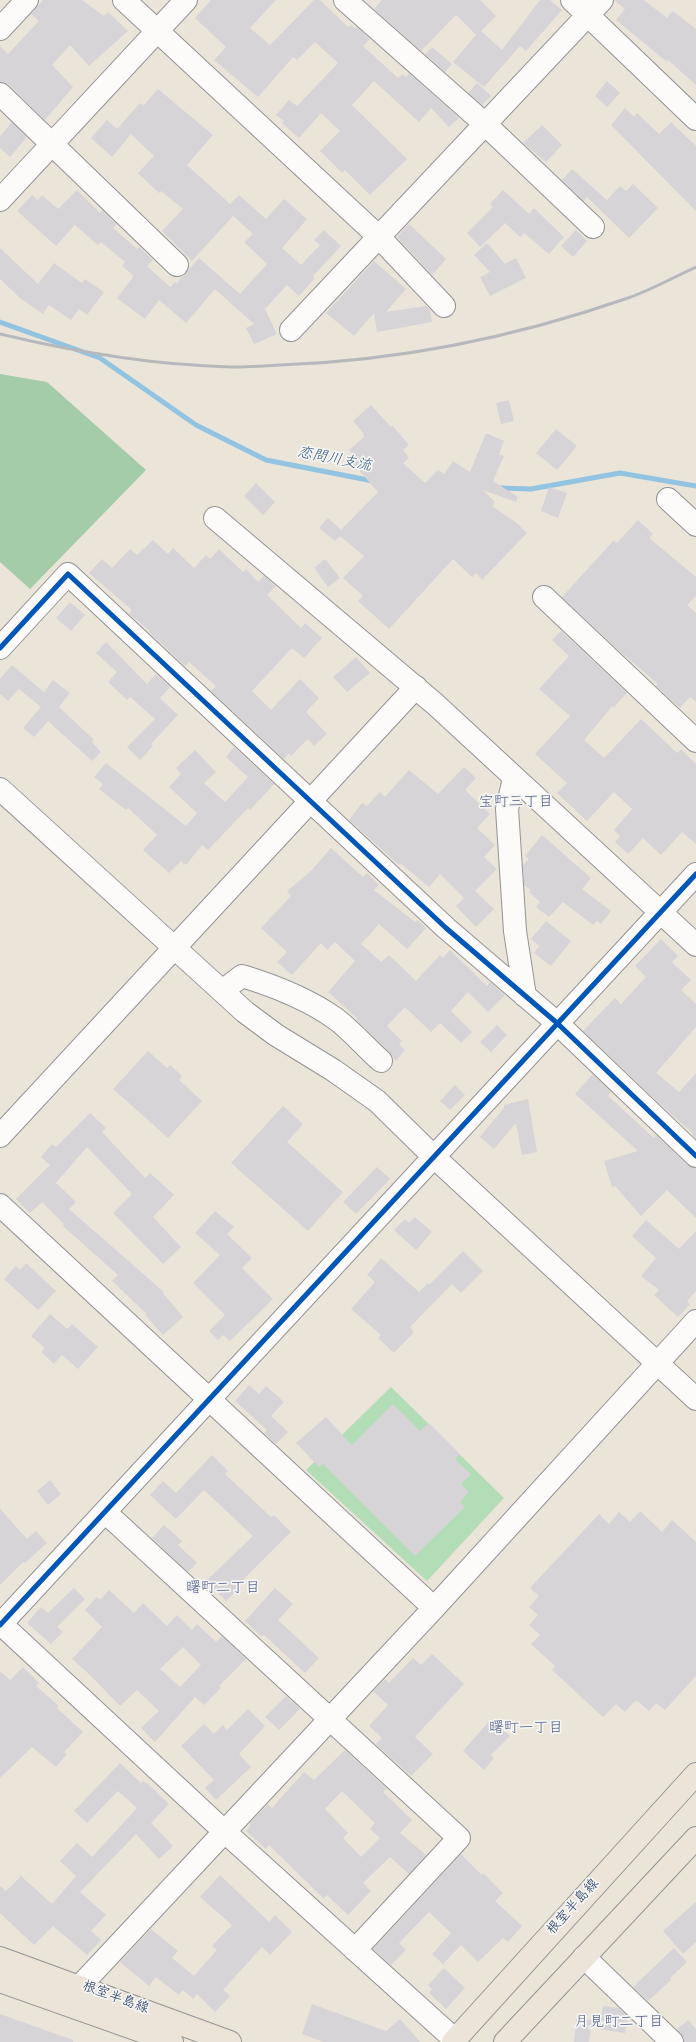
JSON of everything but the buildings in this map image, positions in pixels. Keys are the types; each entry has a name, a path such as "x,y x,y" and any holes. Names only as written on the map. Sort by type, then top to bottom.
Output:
{"main road":[{"name":"根室半島線","path":"454,2041 696,1774"},
{"path":"505,2042 696,1838"},
{"name":"根室半島線","path":"0,1958 172,2042"},
{"name":"根室半島線","path":"0,1981 77,1996 230,2042"}],"street":[{"path":"0,29 27,0"},
{"path":"124,0 379,237 444,306"},
{"path":"0,200 186,0"},
{"path":"345,0 485,124 593,227"},
{"path":"572,0 595,7 696,119"},
{"path":"291,330 595,7"},
{"path":"0,94 176,266"},
{"path":"668,499 696,525"},
{"path":"216,518 416,688 696,945"},
{"path":"0,648 68,574 446,928 558,1023 696,1156"},
{"path":"544,597 696,741"},
{"path":"0,1136 416,688"},
{"path":"514,778 507,809 515,931 525,996"},
{"path":"0,789 245,1012 276,1035 333,1070 377,1101 434,1157 696,1399"},
{"path":"454,2041 0,1624 211,1399 696,874"},
{"path":"222,991 242,976 266,983 309,1002 337,1020 381,1061"},
{"path":"0,1205 211,1399 434,1608"},
{"path":"77,1996 225,1832 434,1608 696,1321"},
{"path":"105,1512 459,1838 355,1950"},
{"path":"584,1958 672,2042"}],"green space":[{"path":"0,374 47,382 146,470 30,589 0,562"},
{"path":"391,1387 504,1498 427,1581 306,1470"}],"waterway":[{"name":"恋問川支流","path":"0,322 100,358 196,425 266,460 373,481"},
{"name":"恋問川支流","path":"499,488 531,489 620,473 696,486"}],"railway":[{"path":"0,334 85,352 172,364 230,367 325,363 457,345 543,324 586,312 637,295 696,267"}],"cycle path":[{"path":"0,648 68,574 446,928 557,1023 696,1156"},
{"path":"0,1625 696,874"}],"district":[{"name":"宝町三丁目","path":"516,804"},
{"name":"曙町二丁目","path":"223,1590"},
{"name":"曙町一丁目","path":"526,1730"},
{"name":"月見町二丁目","path":"619,2024"}]}
